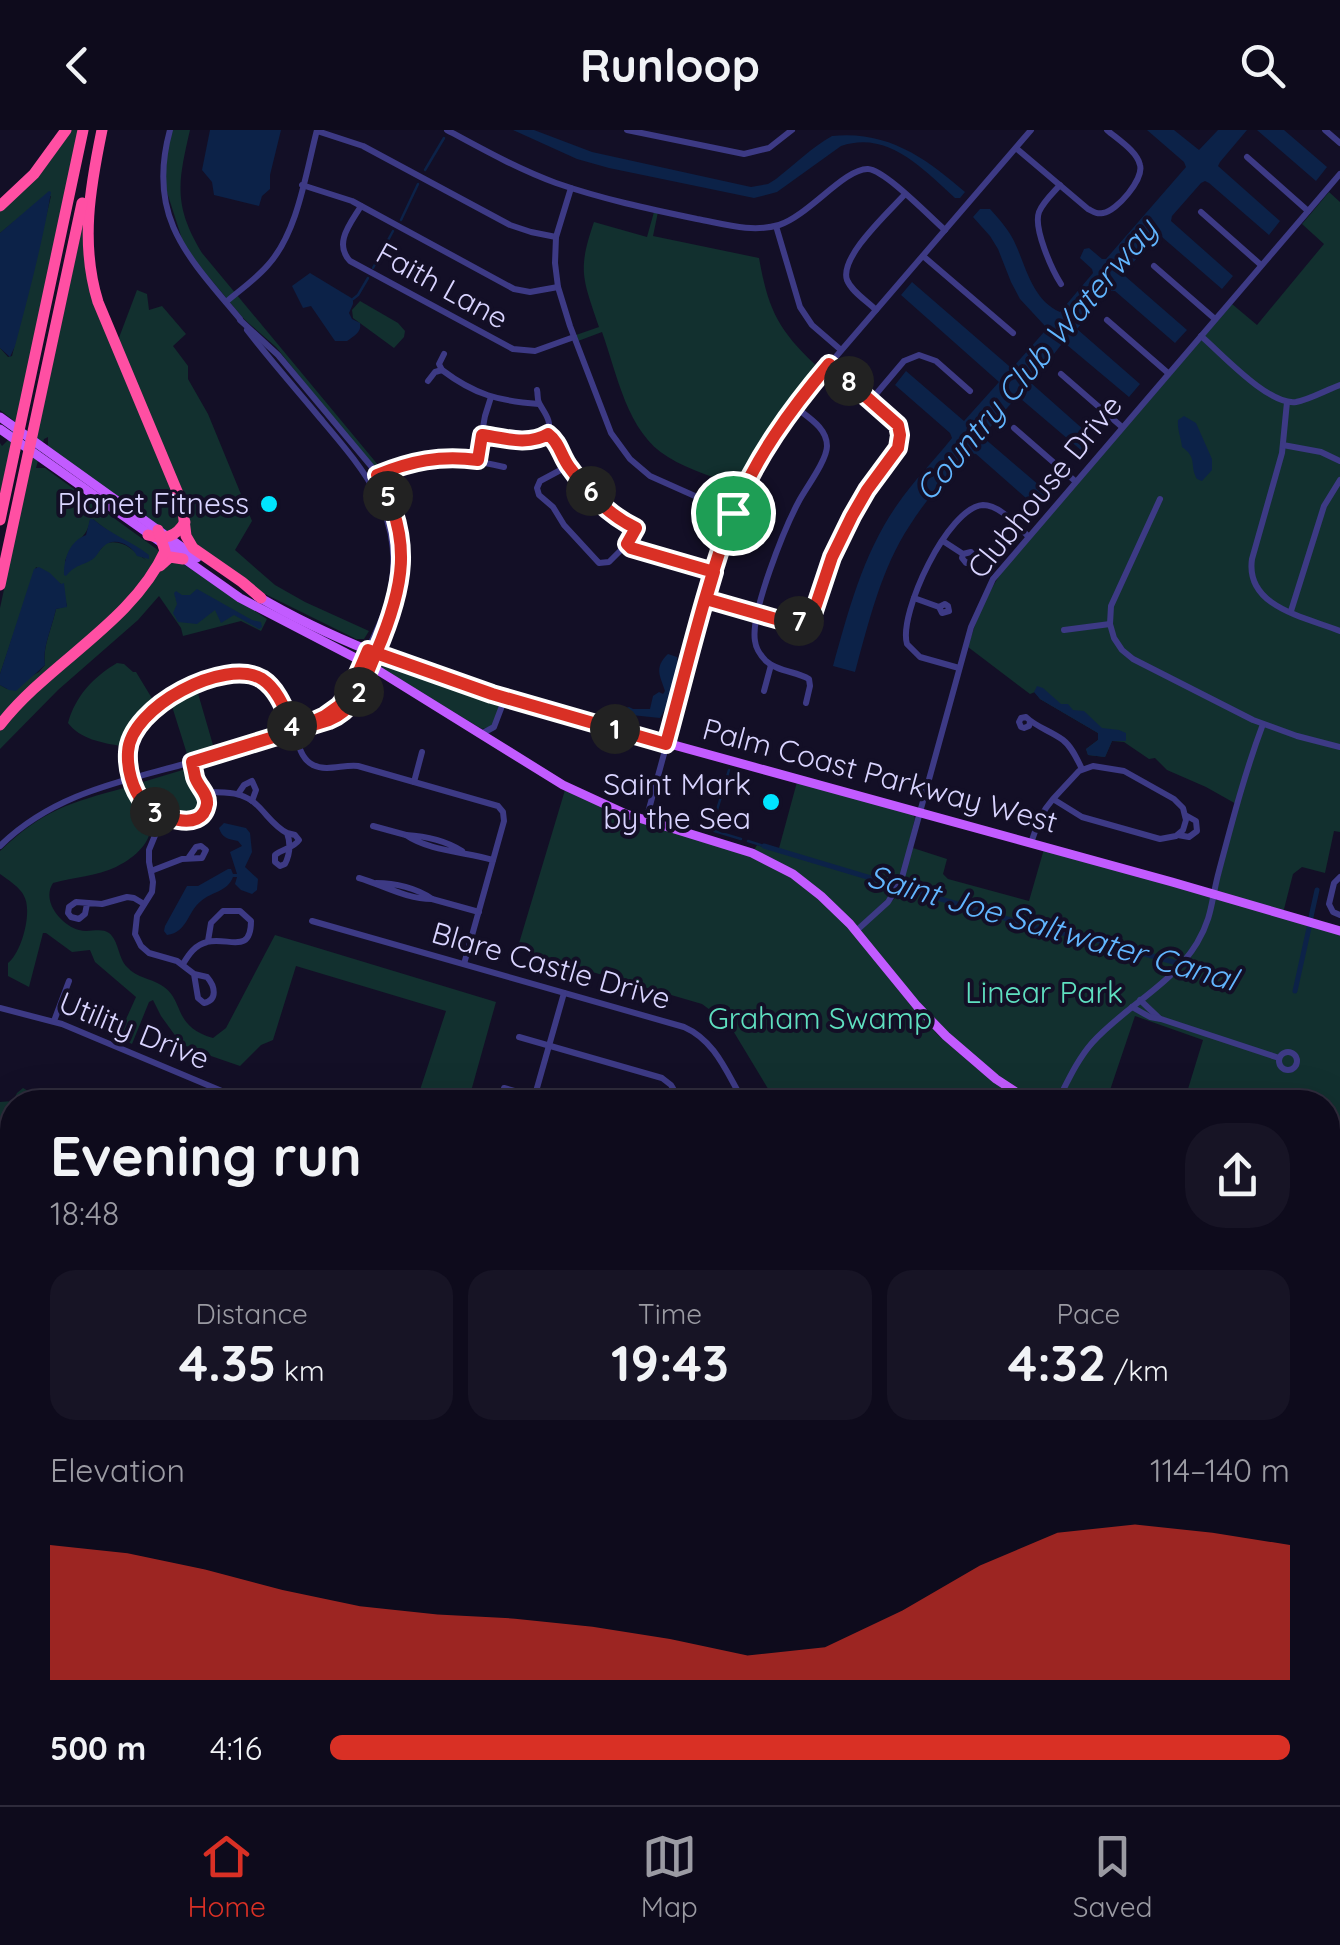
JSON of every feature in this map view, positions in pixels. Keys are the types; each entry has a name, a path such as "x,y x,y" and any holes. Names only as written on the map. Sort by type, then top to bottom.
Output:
{"highway":[{"path":"0,206 34,174 66,130"},
{"path":"0,520 83,130"},
{"path":"100,130 86,237 89,269 100,308 182,503 187,538 193,548 262,598"},
{"path":"0,585 100,130"},
{"path":"154,572 160,537 176,534 185,522"},
{"path":"0,725 27,695 126,606 170,556 183,559"}],"main road":[{"path":"1,422 240,598 367,664 586,797 733,846 784,868 821,896 856,931 936,1026 1012,1090"},
{"name":"Palm Coast Parkway West","path":"160,537 262,598 336,636 440,678 1340,931"}],"street":[{"path":"170,130 162,176 168,210 186,254 364,472 380,498 394,551 391,588 372,651"},
{"path":"226,302 280,250 317,130 358,144 510,225 556,237"},
{"path":"446,130 498,158 571,188 632,206 742,227 776,226 796,218 850,175 873,170 945,230"},
{"path":"627,130 744,154 769,148 792,130"},
{"path":"668,140 670,130"},
{"path":"646,820 733,513 767,445 829,364 1031,130"},
{"path":"1016,148 1088,209 1103,213 1114,208 1138,182 1141,171 1139,161 1107,130"},
{"path":"1325,130 1340,143"},
{"path":"1247,157 1308,210"},
{"name":"Clubhouse Drive","path":"856,931 888,902 898,887 971,626 985,593 1028,536 1340,174"},
{"path":"302,184 341,196 514,289 527,292 558,287"},
{"path":"1060,185 1041,209 1038,222 1061,284"},
{"path":"571,188 556,237 558,287 608,427 624,453 656,480 733,513"},
{"path":"876,310 850,286 847,263 905,194"},
{"name":"Faith Lane","path":"361,206 342,243 342,252 350,261 516,350 535,351 574,337"},
{"path":"1201,212 1261,265"},
{"path":"776,226 800,307 812,325 841,350"},
{"path":"923,256 1013,333"},
{"path":"1154,266 1215,319"},
{"path":"240,320 268,344 377,475 396,517 402,551 396,600 367,664 339,706 294,730"},
{"path":"1107,320 1168,373"},
{"path":"1201,336 1269,395 1287,402 1340,385"},
{"path":"444,354 439,364 442,370 459,383 514,403 540,404"},
{"path":"871,400 904,361 919,354 936,362 970,391"},
{"path":"706,599 792,622 814,611 844,530 900,443 896,422 829,364"},
{"path":"428,381 442,370"},
{"path":"1060,374 1122,427"},
{"path":"482,435 524,440 548,434 550,424 537,390"},
{"path":"478,460 490,396"},
{"path":"1287,402 1284,446 1251,569 1262,596 1340,631"},
{"path":"310,406 320,409 347,437"},
{"path":"794,406 821,428 827,450 786,527 755,630 762,657 771,665 809,679 806,703"},
{"path":"1014,428 1075,482"},
{"path":"548,434 568,466 606,508 636,528"},
{"path":"1284,446 1321,452 1340,461"},
{"path":"377,475 404,463 451,457 504,467"},
{"path":"568,466 540,481 539,495 554,507 564,525 598,564 609,562 627,544 640,518"},
{"path":"1290,611 1324,506 1340,480"},
{"path":"1160,499 1114,599 1110,624 1116,642 1130,657 1263,724 1340,748"},
{"path":"959,668 920,657 908,647 904,630 925,571 966,512 982,505 996,509 1028,536"},
{"path":"943,541 964,554"},
{"path":"627,544 642,553 714,572"},
{"path":"914,598 939,606"},
{"path":"1064,630 1110,624"},
{"path":"0,846 33,818 58,804 344,713 353,704 367,664"},
{"path":"764,691 771,665"},
{"path":"365,678 381,673"},
{"path":"192,762 206,808 198,817 181,821 163,816 143,802 132,778 128,752 137,725 166,699 200,682 239,675 259,678 278,697 303,756 314,766 355,765 496,805 504,821 464,964"},
{"path":"480,734 494,727 505,698"},
{"path":"1030,722 1065,742 1082,769"},
{"path":"1063,1090 1092,1042 1170,977 1194,948 1211,913 1237,805 1263,724"},
{"path":"414,782 422,752"},
{"path":"1032,844 1042,814 1053,799 1082,769 1094,766 1124,770 1177,801 1186,816 1196,821 1197,831 1189,837 1178,834"},
{"path":"238,794 244,784 252,782 256,786 252,802"},
{"path":"204,792 238,794 252,802 287,834 290,847"},
{"path":"1053,799 1088,819 1164,840 1178,834 1185,826 1186,816"},
{"path":"163,816 149,850 153,888 136,922 135,934 144,950 205,976 212,983 214,994 209,1002 198,998 194,974"},
{"path":"374,826 448,844 493,860"},
{"path":"151,871 188,857"},
{"path":"359,878 404,894 478,912"},
{"path":"1340,878 1334,884 1329,904 1340,915"},
{"path":"87,904 126,897 144,904"},
{"path":"182,964 195,948 208,941 242,942 250,932 251,922 240,911 223,912 211,924 208,941"},
{"name":"Blare Castle Drive","path":"312,921 677,1025 696,1033 714,1050 737,1090"},
{"path":"54,1022 68,981"},
{"path":"536,1090 564,993"},
{"path":"1140,1000 1160,1019"},
{"path":"1132,1007 1150,1018 1279,1058"},
{"name":"Utility Drive","path":"0,1008 54,1022 219,1090"},
{"path":"519,1037 660,1077 674,1090"},
{"path":"504,1088 509,1090"}],"green space":[{"path":"68,130 78,130 0,496 0,443 2,446 9,439 13,420 0,410 0,348 8,357 12,356 51,196 0,233 0,208"},
{"path":"172,130 190,130 181,179 182,207 202,253 388,477 390,481 386,484 276,347 244,319 192,257 165,186"},
{"path":"1329,192 1340,202 1340,832 1334,831 1325,873 1302,867 1293,874 1283,913 1216,893 1238,805 1167,770 1155,758 1149,759 1124,742 1112,741 1105,757 1088,755 1086,749 1098,740 1098,733 1040,699 1035,692 1030,694 968,647 982,607 1003,570 1232,304 1257,325 1324,244 1302,224"},
{"path":"654,212 658,212 653,236 759,258 778,321 821,370 776,429 742,488 685,466 654,446 642,433 625,401 602,332 578,341 576,335 599,327 584,275 585,252 594,222 647,237"},
{"path":"84,218 87,260 183,520 169,534 48,447 48,437 44,439 36,468 45,468 162,553 124,603 0,723 0,685 7,689 45,665 56,609 67,606 61,584 36,567 0,674 0,608","holes":["93,519 133,549 146,560 113,542 106,543 93,558 72,567 65,561"]},
{"path":"137,290 147,294 149,310 162,306 186,334 173,346 188,366 188,379 208,414 252,521 235,550 275,585 369,631 364,639 356,639 265,594 193,542 117,343"},
{"path":"360,301 405,331 394,348 353,318 352,310"},
{"path":"169,561 180,562 267,619 261,631 241,621 183,636 159,596 0,749 0,729"},
{"path":"380,660 494,699 499,707 492,726 482,729 383,670 377,663"},
{"path":"117,663 136,672 153,700 129,726 122,746 85,737 68,723 86,689"},
{"path":"197,690 213,745 187,754 171,703"},
{"path":"186,769 205,804 202,803 202,811 190,815 163,814 149,803 136,784"},
{"path":"797,782 912,813 915,818 892,894 856,928 844,915 753,852 757,845 778,852"},
{"path":"124,788 146,809 150,820 147,840 130,859 116,867 53,883 51,904 72,927 109,933 127,967 169,991 191,1027 213,1038 226,1028 275,935 496,1002 471,1090 420,1090 446,1011 296,966 273,1040 261,1045 240,1066 182,1045 153,1000 132,1044 118,1037 136,997 95,962 90,950 72,952 43,933 29,987 8,976 8,963 21,942 27,912 22,893 0,874 0,851 30,826 87,798"},
{"name":"Graham Swamp","path":"565,790 632,820 751,856 801,882 854,932 937,1034 1008,1090 769,1090 729,1024 702,1004 517,950"},
{"name":"Linear Park","path":"913,848 947,859 943,874 948,879 1029,901 1044,849 1340,934 1340,1090 1188,1090 1203,1040 1135,1016 1110,1090 1015,1090 925,1011 859,932 895,898"}],"water":[{"path":"210,130 281,130 270,189 259,206 214,195 212,182 202,170"},
{"path":"513,130 534,130 592,152 751,187 776,179 832,136 852,135 905,149 965,192 955,198 904,155 874,143 841,146 777,192 754,198 577,159"},
{"name":"Country Club Waterway","path":"1147,130 1174,130 1199,150 1218,130 1247,130 1218,166 1280,221 1269,235 1209,183 1201,183 1171,221 1233,276 1222,289 1162,237 1155,237 1125,276 1187,330 1175,343 1115,291 1108,291 1077,329 1140,384 1129,397 1067,345 1061,345 1031,383 1093,438 1082,451 1021,399 1015,399 984,438 1047,492 1035,506 976,454 969,453 923,506 891,559 855,672 833,666 858,582 875,543 903,496 952,438 895,385 906,371 964,421 999,382 901,295 912,282 1009,366 1014,366 1045,326 1020,299 998,249 973,217 980,209 990,209 1012,237 1036,291 1060,312 1093,273 1080,258 1084,249 1106,259 1186,167"},
{"path":"1257,130 1284,130 1327,167 1316,181"},
{"path":"49,191 40,249 10,357 0,348 0,233"},
{"path":"310,273 353,299 349,313 360,326 347,341 335,341 311,306 303,308 292,286"},
{"path":"1184,416 1196,423 1212,459 1212,470 1202,481 1197,479 1192,458 1182,447 1178,420"},
{"path":"90,519 142,550 149,559 113,542 64,575 69,551 86,535"},
{"path":"39,567 64,583 67,607 56,609 45,665 16,691 9,690 0,685 0,674 34,569"},
{"path":"197,589 261,622 262,627 259,629 234,615 221,623 215,610 197,624 178,622 173,613 177,604 174,593 190,595"},
{"path":"668,654 677,657 677,672 660,718 612,713 629,707 650,709 653,696 665,691 659,668"},
{"path":"1037,686 1061,704 1084,711 1102,728 1126,733 1126,741 1112,741 1105,757 1088,755 1086,749 1098,740 1098,733 1040,699 1034,692"},
{"path":"224,823 246,828 250,833 252,852 245,867 258,879 257,890 252,894 241,890 235,884 237,877 233,877 227,886 196,905 179,930 167,935 165,926 187,886 198,886 228,869 237,874 230,852 242,846 222,834 219,828"}],"waterway":[{"path":"425,170 444,138"},
{"path":"401,220 418,184"},
{"path":"373,268 393,231"},
{"path":"353,299 368,278"},
{"path":"729,770 711,830 741,839"},
{"path":"748,841 764,846"},
{"name":"Saint Joe Saltwater Canal","path":"764,846 1041,929 1184,965"},
{"path":"1311,917 1317,890"},
{"path":"1295,991 1309,928"}],"place":[{"name":"Planet Fitness","path":"269,504"},
{"name":"Saint Mark by the Sea","path":"771,802"}],"route":[{"path":"733,513 717,561 706,599 666,744 440,678 376,653 355,701 340,715 329,720 192,762 196,782 207,799 205,810 198,817 181,821 163,816 151,809 135,788 128,756 135,729 158,705 188,687 243,674 257,677 278,697 294,730 332,712 345,700 368,650 376,653 393,611 401,576 396,517 377,475 404,463 426,459 478,460 482,435 524,440 548,434 568,466 599,501 636,528 627,544 631,548 642,553 714,572 706,599 794,622 814,611 832,557 852,516 898,448 898,425 829,364 776,430 733,513"}]}
